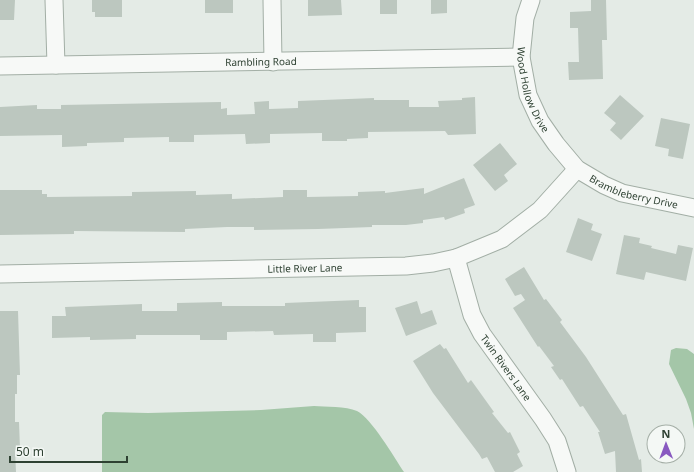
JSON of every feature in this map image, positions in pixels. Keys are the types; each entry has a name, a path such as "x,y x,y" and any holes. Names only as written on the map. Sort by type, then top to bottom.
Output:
{"street":[{"path":"54,0 56,65"},
{"path":"272,0 273,62"},
{"name":"Wood Hollow Drive","path":"531,0 525,18 521,57 528,95 540,121 556,144 577,169"},
{"name":"Rambling Road","path":"0,66 521,57"},
{"name":"Brambleberry Drive","path":"577,169 604,185 622,193 694,208"},
{"name":"Little River Lane","path":"0,274 406,266 433,263 456,258 502,239 540,210 577,169"},
{"name":"Twin Rivers Lane","path":"456,258 472,315 482,334 557,440 567,472"}],"shaded area":[{"path":"676,348 687,349 694,354 694,429 691,413 686,399 669,364 671,350"},
{"path":"314,406 347,408 357,411 363,415 382,439 404,472 102,472 102,415 105,412 148,413 261,410"}],"building":[{"path":"0,0 15,0 14,20 0,20"},
{"path":"92,0 122,0 122,17 95,17 95,12 92,12"},
{"path":"205,0 233,0 233,13 205,13"},
{"path":"308,0 341,0 342,15 308,16"},
{"path":"380,0 397,0 397,14 380,14"},
{"path":"431,0 447,0 447,13 431,14"},
{"path":"591,0 606,0 607,40 602,40 603,79 569,80 568,62 579,62 578,28 570,28 570,12 591,11"},
{"path":"620,95 644,116 621,140 610,130 616,123 604,113"},
{"path":"475,97 476,134 448,135 445,131 368,132 368,138 347,139 347,141 322,141 322,133 270,134 270,143 246,144 245,134 194,135 194,142 169,142 169,137 124,138 124,142 87,143 87,146 62,147 62,135 0,136 0,107 37,105 37,109 61,109 61,105 221,102 221,109 227,108 227,115 255,114 254,102 269,101 269,109 298,108 298,101 374,98 374,100 409,100 409,107 439,107 438,101 462,100 462,98"},
{"path":"661,118 690,124 683,159 668,156 669,149 655,146"},
{"path":"500,143 517,164 504,175 508,181 495,191 473,165"},
{"path":"464,178 475,205 464,209 465,213 445,220 444,217 423,220 423,223 318,229 254,230 254,227 227,227 185,229 185,232 74,231 74,234 0,235 0,190 42,190 42,194 47,194 47,197 132,196 132,192 196,191 196,195 232,194 232,199 283,197 283,190 307,190 307,197 358,196 358,192 385,191 385,193 424,188 424,194"},
{"path":"578,218 593,224 591,230 602,234 592,261 566,252"},
{"path":"624,235 640,238 639,243 652,246 651,248 676,254 678,245 693,248 686,281 646,272 644,280 616,274"},
{"path":"524,267 544,300 546,299 562,320 560,322 586,357 623,415 626,414 639,460 641,459 642,472 616,472 615,451 605,454 598,432 600,432 583,406 580,407 562,379 560,380 551,367 554,366 539,346 538,347 513,308 525,300 521,294 515,296 505,279"},
{"path":"359,300 359,307 366,307 366,332 336,333 336,342 313,342 313,334 274,335 273,331 227,332 227,340 200,340 200,335 136,335 136,339 90,340 90,337 52,338 52,316 66,316 65,307 142,304 142,311 177,311 177,303 222,302 222,306 285,306 285,303"},
{"path":"417,301 421,314 432,310 437,324 406,336 395,308"},
{"path":"0,311 18,311 20,375 17,375 15,422 19,422 20,449 15,450 16,472 0,472"},
{"path":"440,344 444,349 446,348 468,383 471,380 494,412 492,413 508,433 510,432 520,452 517,454 523,466 513,472 495,472 487,457 482,459 433,393 413,361"}]}
